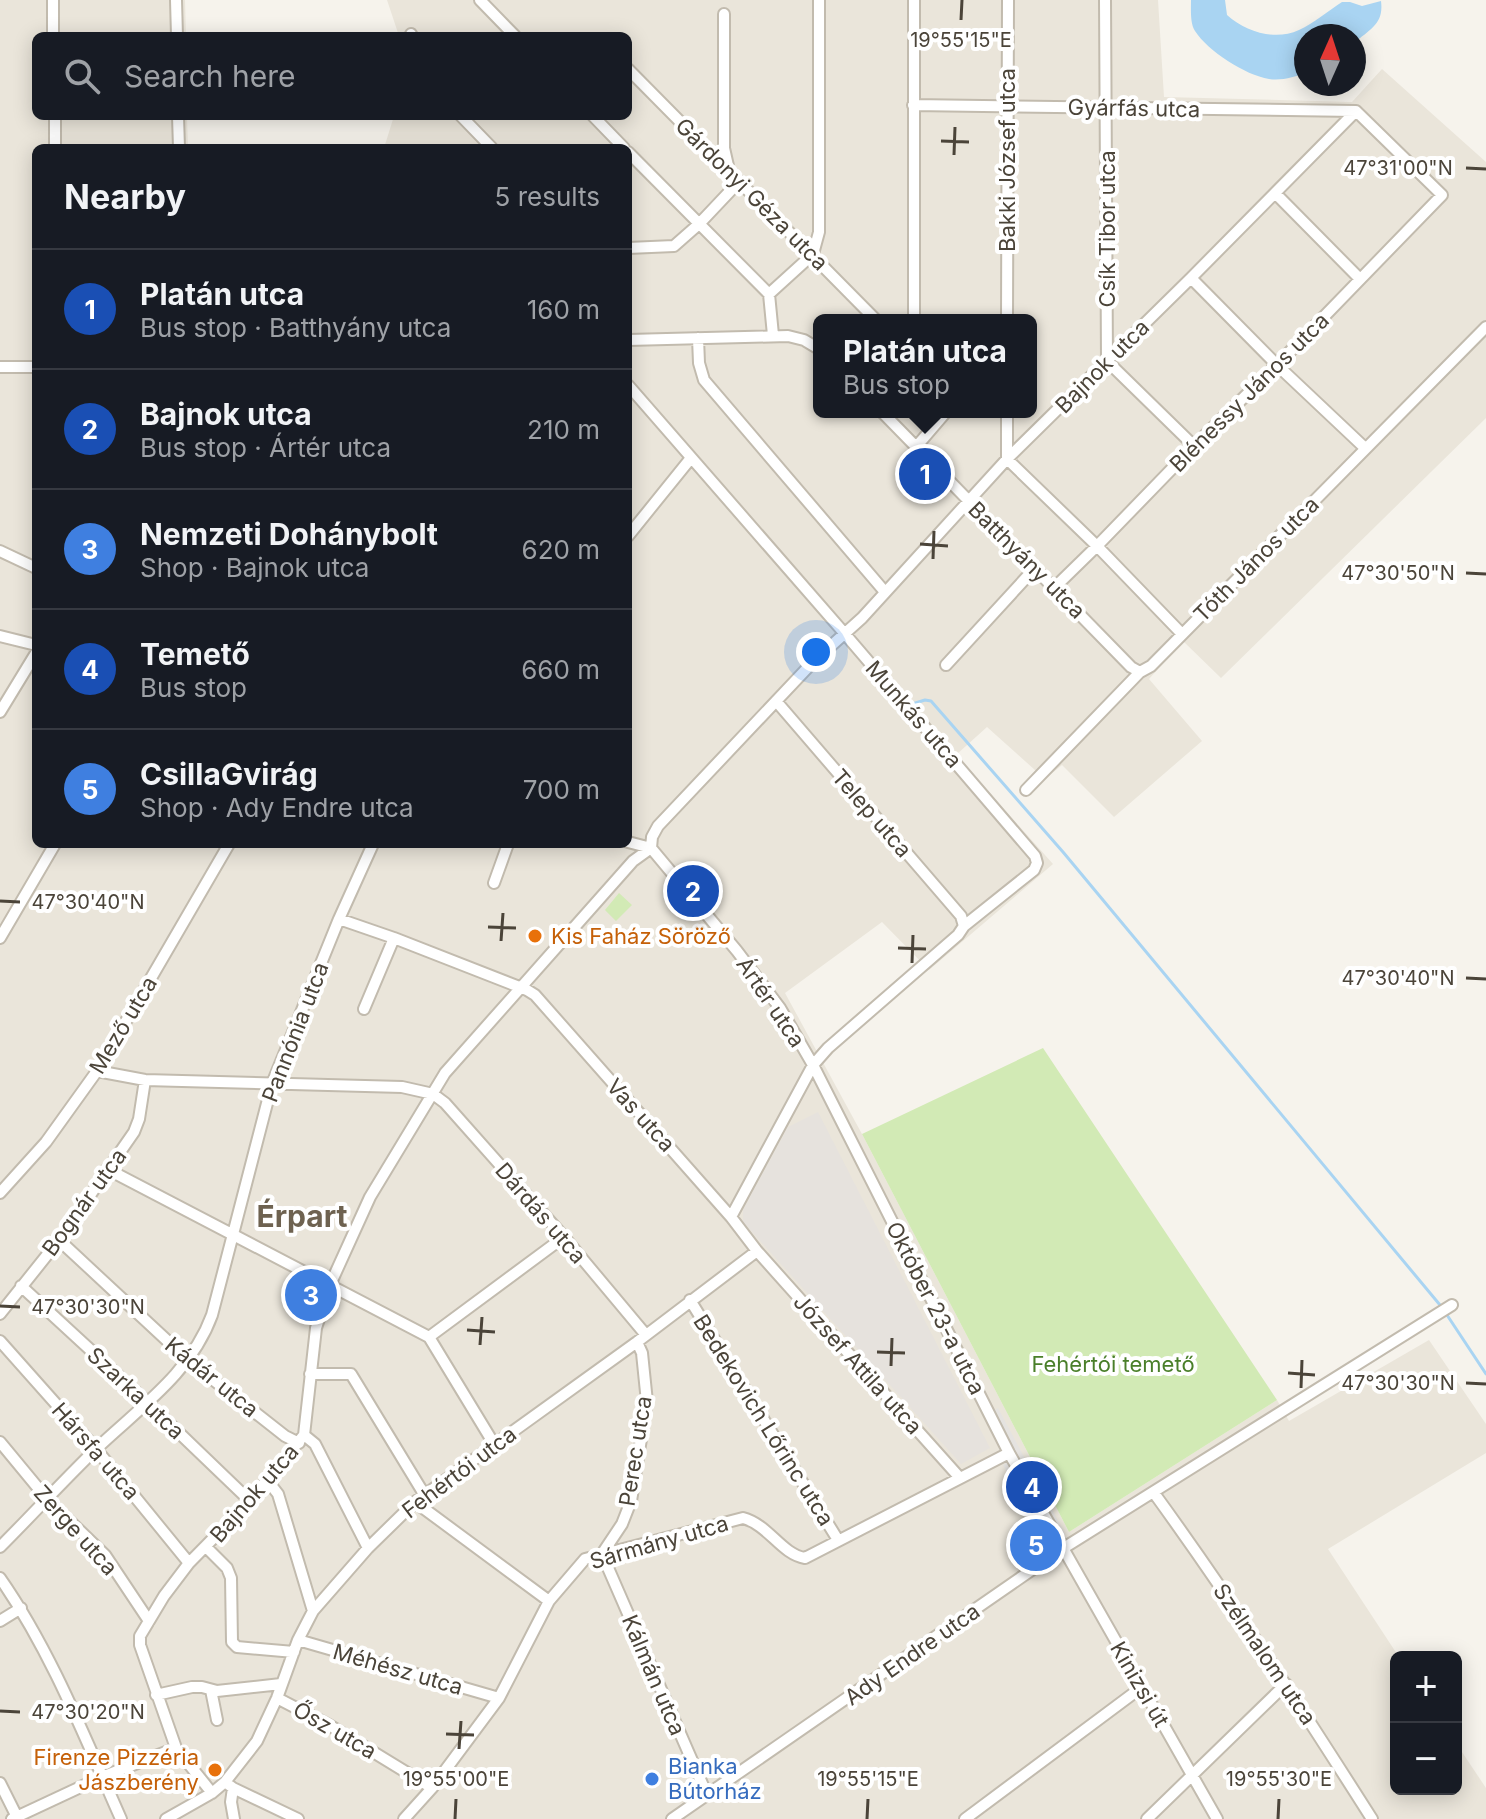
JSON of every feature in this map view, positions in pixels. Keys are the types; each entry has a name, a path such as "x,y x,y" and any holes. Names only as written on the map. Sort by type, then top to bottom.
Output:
{"street":[{"path":"53,0 53,32"},
{"path":"176,0 177,32"},
{"path":"480,0 511,32"},
{"path":"769,294 813,254 819,232 819,0"},
{"path":"914,0 914,314"},
{"name":"Bakki József utca","path":"1007,314 1008,0"},
{"name":"Csík Tibor utca","path":"1105,0 1107,361"},
{"path":"632,248 674,246 733,188 724,148 724,14"},
{"name":"Gárdonyi Géza utca","path":"632,73 870,314"},
{"name":"Gyárfás utca","path":"913,105 1356,111"},
{"name":"Bajnok utca","path":"212,1793 176,1748 156,1695 140,1636 189,1563 250,1501 302,1439 316,1328 330,1285 370,1197 445,1073 633,861 651,848 658,826 776,701 845,634 1007,459 1356,111"},
{"name":"Blénessy János utca","path":"1055,587 1442,195 1356,111"},
{"path":"55,120 55,144"},
{"path":"178,120 179,144"},
{"path":"465,120 488,144"},
{"path":"597,120 619,144"},
{"path":"632,158 769,294 773,335"},
{"path":"1275,193 1360,279"},
{"path":"1191,278 1365,448"},
{"name":"Tóth János utca","path":"1026,790 1486,327"},
{"path":"632,340 773,335 804,340 813,345"},
{"path":"698,338 699,363 704,380 885,592"},
{"path":"1107,361 1194,446"},
{"path":"0,367 32,367"},
{"name":"Munkás utca","path":"632,390 1035,856 1037,863 1034,870 964,926"},
{"name":"Batthyány utca","path":"888,418 1131,667 1140,672"},
{"path":"916,447 941,418"},
{"path":"1007,418 1007,459 1182,634"},
{"path":"632,531 691,458"},
{"path":"0,551 32,566"},
{"path":"946,665 1035,568"},
{"path":"0,636 32,644"},
{"path":"0,712 32,660"},
{"name":"Telep utca","path":"776,701 961,916 964,926"},
{"path":"632,843 651,848"},
{"path":"0,938 53,848"},
{"name":"Mező utca","path":"1,1188 46,1142 97,1071 227,848"},
{"name":"Pannónia utca","path":"0,1547 96,1449 148,1403 188,1360 205,1334 272,1084 371,848"},
{"path":"494,883 507,848"},
{"name":"Ártér utca","path":"651,848 780,1008 813,1065"},
{"name":"Vas utca","path":"339,919 535,995 731,1217 757,1251"},
{"path":"731,1217 813,1065 828,1048 958,935 964,926"},
{"path":"364,1009 394,938"},
{"name":"Október 23-a utca","path":"813,1065 1009,1453 1062,1549"},
{"path":"97,1071 145,1080 402,1087 433,1094"},
{"name":"Bognár utca","path":"0,1314 59,1240 134,1132 145,1080"},
{"name":"Dárdás utca","path":"433,1094 445,1103 564,1237 642,1338"},
{"path":"107,1169 429,1337 494,1444"},
{"path":"429,1337 564,1237"},
{"name":"Kádár utca","path":"59,1240 188,1360 285,1436 302,1439"},
{"name":"Fehértói utca","path":"166,1819 229,1785 257,1741 313,1611 368,1548 415,1502 757,1251"},
{"name":"József Attila utca","path":"757,1251 960,1478"},
{"name":"Szarka utca","path":"21,1286 250,1501"},
{"name":"Bedekovich Lőrinc utca","path":"690,1300 838,1540"},
{"name":"Ady Endre utca","path":"672,1819 686,1815 707,1795 1062,1549 1452,1305"},
{"name":"Perec utca","path":"602,1554 622,1524 631,1501 647,1402 642,1338"},
{"name":"Hársfa utca","path":"0,1341 96,1449 189,1563"},
{"path":"310,1374 351,1374 424,1494"},
{"path":"302,1439 315,1444 368,1548"},
{"name":"Zerge utca","path":"0,1442 48,1500 105,1555 149,1621"},
{"name":"Sármány utca","path":"404,1819 432,1788 499,1698 549,1601 585,1559 743,1518 755,1521 795,1556 805,1558 1009,1453"},
{"path":"267,1480 278,1494 313,1611"},
{"name":"Szélmalom utca","path":"1154,1493 1286,1684 1372,1819"},
{"path":"415,1502 549,1601"},
{"path":"206,1547 227,1568 231,1578 232,1642 237,1647 294,1652"},
{"name":"Kinizsi út","path":"1062,1549 1217,1819"},
{"name":"Kálmán utca","path":"602,1554 707,1795"},
{"path":"0,1578 21,1608 52,1669 121,1819"},
{"path":"0,1621 21,1608"},
{"name":"Méhész utca","path":"298,1640 499,1698"},
{"path":"156,1695 192,1687 217,1691 281,1684"},
{"path":"1147,1819 1286,1684"},
{"path":"965,1819 1142,1687"},
{"path":"211,1690 217,1720"},
{"name":"Ősz utca","path":"277,1698 329,1725 432,1788"},
{"path":"0,1783 14,1818 102,1777 176,1748"},
{"path":"229,1785 234,1819"},
{"path":"229,1785 298,1819"}],"shaded area":[{"path":"0,0 185,0 186,32 32,32 32,120 187,120 188,144 32,144 32,848 632,848 632,144 385,144 393,120 632,120 632,32 398,32 387,0 1158,0 1164,97 1352,102 1357,96 1366,96 1366,87 1382,69 1486,162 1486,418 1221,678 1183,641 1149,679 1202,741 1114,817 1062,765 1045,779 987,727 956,755 1053,864 929,970 882,922 785,993 1069,1532 1277,1400 1289,1421 1429,1340 1486,1424 1486,1453 1328,1549 1395,1651 1390,1651 1390,1795 1462,1795 1462,1752 1486,1788 1486,1819 0,1819"},
{"path":"818,1112 990,1448 961,1464 743,1222 743,1210 788,1127"},
{"path":"998,1408 1065,1534 1059,1539 1041,1507 1030,1512 1003,1465 1014,1458 991,1412"}],"green space":[{"path":"619,893 632,905 616,921 605,910"},
{"name":"Fehértói temető","path":"1043,1048 1277,1400 1069,1532 862,1134"}],"water":[{"path":"1191,0 1225,0 1227,15 1252,30 1271,35 1294,32 1294,76 1274,79 1259,77 1238,67 1201,39 1193,28"},
{"path":"1381,1 1380,15 1366,33 1366,24 1309,24 1342,2 1362,6"}],"waterway":[{"path":"909,705 931,701 1063,852 1440,1305"},
{"path":"1447,1315 1486,1374"}],"place":[{"name":"Platán utca","path":"925,474"},
{"name":"Bajnok utca","path":"693,891"},
{"name":"Kis Faház Söröző","path":"535,936"},
{"name":"Nemzeti Dohánybolt","path":"311,1295"},
{"name":"Temető","path":"1032,1487"},
{"name":"CsillaGvirág","path":"1036,1545"},
{"name":"Firenze Pizzéria Jászberény","path":"215,1770"},
{"name":"Bianka Bútorház","path":"652,1779"}],"district":[{"name":"Érpart","path":"302,1216"}]}
